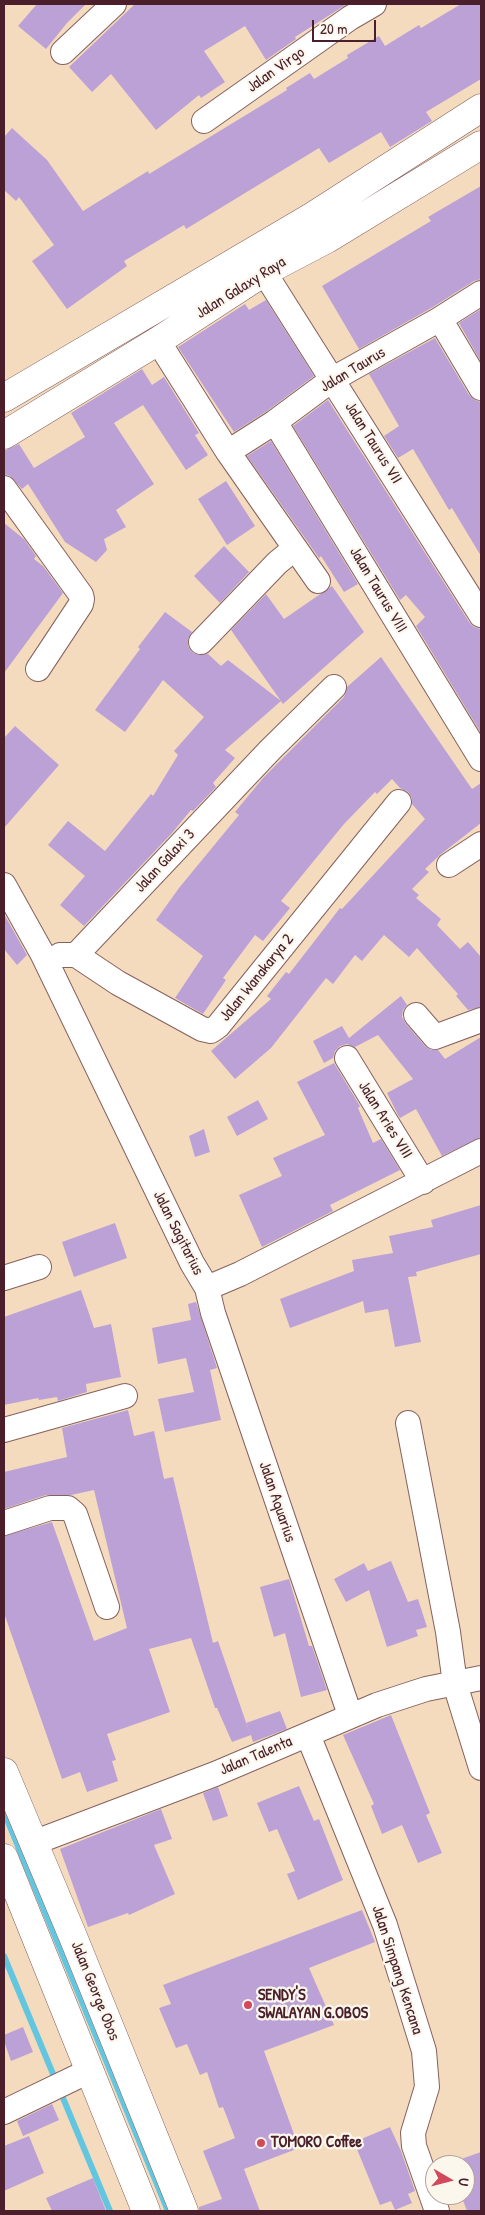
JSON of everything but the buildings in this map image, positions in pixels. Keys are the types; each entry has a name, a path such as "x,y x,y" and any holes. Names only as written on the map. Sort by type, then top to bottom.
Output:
{"street":[{"path":"63,52 114,4"},
{"name":"Jalan Virgo","path":"204,121 346,11 374,4"},
{"name":"Jalan Galaxy Raya","path":"4,398 313,216 481,108"},
{"name":"Jalan Galaxy Raya","path":"4,435 158,341 264,272 327,239 481,145"},
{"path":"313,216 327,239"},
{"name":"Jalan Taurus VII","path":"264,272 334,379 481,615"},
{"name":"Jalan Taurus","path":"228,452 275,422 334,379 440,319 481,293"},
{"path":"440,319 481,388"},
{"path":"158,341 228,452 318,581"},
{"name":"Jalan Taurus VIII","path":"275,422 481,759"},
{"path":"4,488 81,594 82,599 82,604 38,669"},
{"path":"201,642 270,570 294,549"},
{"name":"Jalan Galaxi 3","path":"76,956 270,750 334,686"},
{"name":"Jalan Wanakarya 2","path":"76,956 118,983 202,1029 211,1030 218,1026 398,802"},
{"path":"449,865 481,844"},
{"path":"4,885 43,955 76,956"},
{"name":"Jalan Sagitarius","path":"43,955 192,1263 207,1288 224,1282 481,1151"},
{"path":"416,1015 435,1037 481,1020"},
{"name":"Jalan Aries VIII","path":"347,1058 423,1182"},
{"path":"4,1278 40,1266"},
{"name":"Jalan Aquarius","path":"207,1288 213,1313 350,1715"},
{"path":"4,1430 125,1396"},
{"path":"408,1423 448,1632 454,1684 481,1768"},
{"path":"4,1523 50,1508 68,1508 75,1514 107,1607"},
{"name":"Jalan Talenta","path":"33,1843 208,1777 308,1735 350,1715 426,1689 481,1678"},
{"name":"Jalan Simpang Kencana","path":"308,1735 385,1925 424,2051 427,2087 413,2133 414,2146 437,2211"},
{"name":"Jalan George Obos","path":"4,1772 184,2211"},
{"path":"4,1858 9,1885 89,2071 143,2210"},
{"path":"4,2112 89,2071"}],"waterway":[{"path":"4,1812 168,2211"},
{"path":"4,1956 110,2211"}],"place":[{"name":"SENDY'S SWALAYAN G.OBOS","path":"248,2005"},
{"name":"TOMORO Coffee","path":"261,2143"}]}
